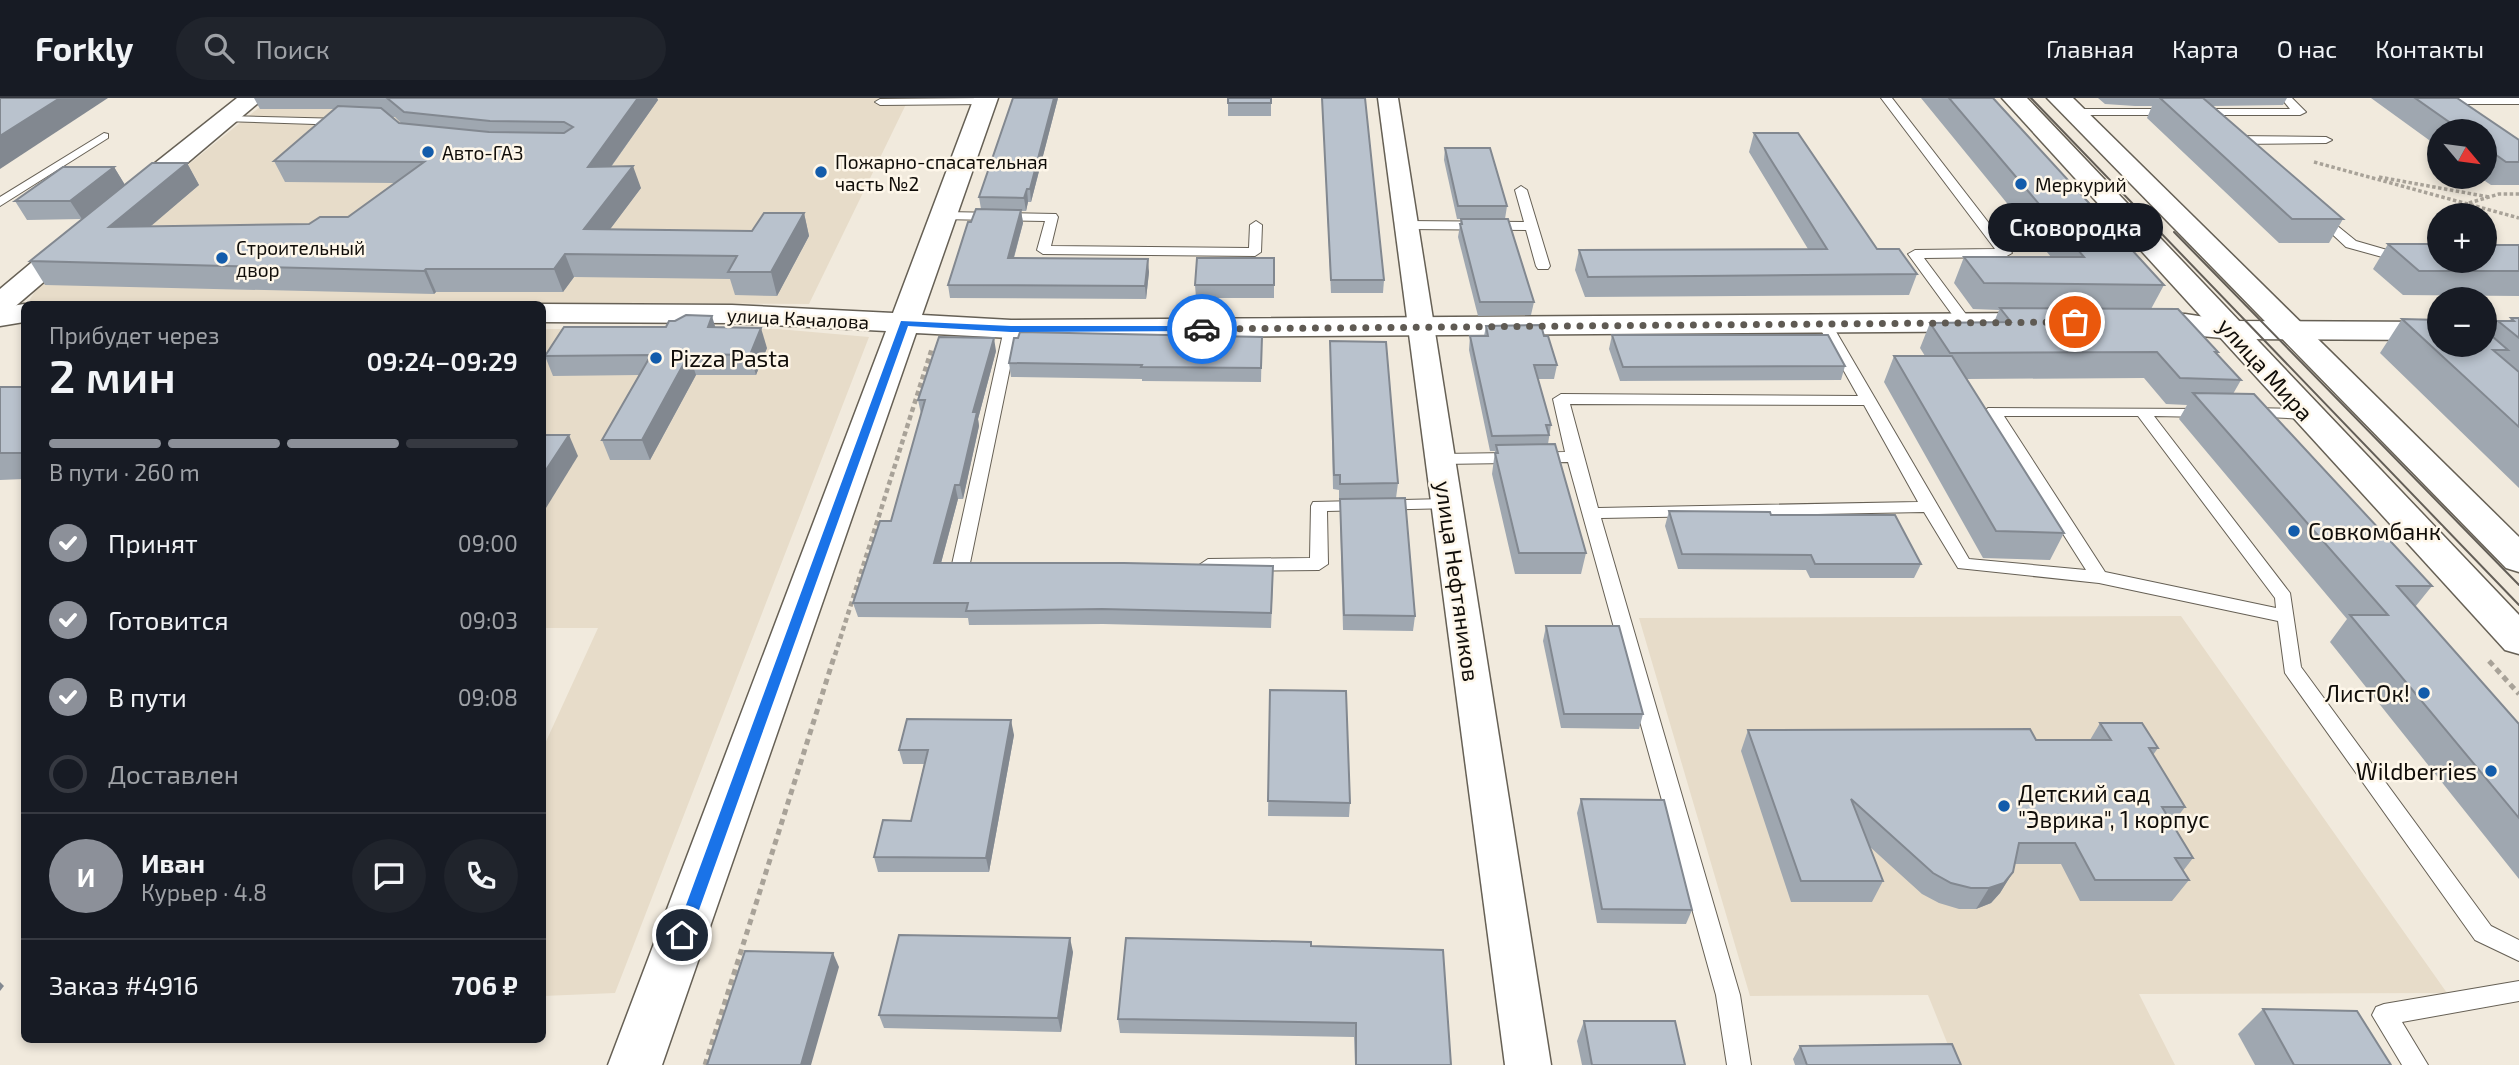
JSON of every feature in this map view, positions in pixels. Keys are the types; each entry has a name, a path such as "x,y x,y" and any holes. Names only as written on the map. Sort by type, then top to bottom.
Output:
{"street":[{"path":"0,304 252,98"},
{"name":"улица Нефтяников","path":"1388,98 1528,1065"},
{"name":"улица Мира","path":"2014,98 2232,330 2306,414 2519,639"},
{"path":"635,1065 920,330 944,216 985,100"},
{"name":"улица Мира","path":"2075,103 2292,331 2519,559"},
{"name":"улица Качалова","path":"546,313 732,314 920,330 2075,322"},
{"path":"0,317 21,314"},
{"path":"2116,322 2185,323 2232,330 2427,332"},
{"path":"2497,331 2519,331"}],"lane":[{"path":"1886,98 2005,253 1915,254 1964,321"},
{"path":"2075,103 2107,112 2300,112 2287,98"},
{"path":"880,102 985,100"},
{"path":"2436,100 2519,101"},
{"path":"2436,100 2460,116"},
{"path":"2075,103 2107,112"},
{"path":"2203,113 2213,121"},
{"path":"226,119 356,122"},
{"path":"2252,156 2228,135 2326,140"},
{"path":"0,202 104,136"},
{"path":"1521,191 1543,267"},
{"path":"2312,209 2351,244 2393,256 2427,257"},
{"path":"944,216 1052,216 1043,250 1255,251 1256,225"},
{"path":"1407,225 1531,226"},
{"path":"1824,323 1964,564 2099,577 2286,616"},
{"path":"988,569 960,569 1011,329"},
{"path":"1739,1065 1728,995 1574,457 1561,399 1868,401"},
{"path":"2099,577 1993,411 2306,414"},
{"path":"2142,411 2284,597 2292,668 2483,933 2519,951"},
{"path":"1441,459 1574,457"},
{"path":"1195,566 1320,564 1318,506 1447,504"},
{"path":"1591,513 1929,507"},
{"path":"2416,1065 2384,1015 2519,991"}],"path":[{"path":"2312,161 2462,203"},
{"path":"2365,176 2423,183 2489,197"},
{"path":"2469,203 2489,197 2519,194"},
{"path":"2497,212 2519,218"},
{"path":"705,1065 920,330"}],"shaded area":[{"path":"271,98 909,98 809,304 29,301 38,286"},
{"path":"546,329 778,329 869,337 615,993 546,996 546,741 598,628 546,628"},
{"name":"Детский сад \"Эврика\", 1 корпус","path":"2181,616 2447,993 2139,994 2175,1065 1956,1065 1928,995 1750,996 1639,618"}],"building":[{"path":"0,98 60,98 0,136"},
{"path":"387,98 638,98 588,167 633,166 584,229 752,231 764,213 804,213 771,272 728,272 737,256 565,254 554,269 424,271 30,261 152,163 187,163 109,227 309,224 320,217 348,217 424,162 274,161 338,106 381,108 399,123 489,132 564,133 573,127 564,122 490,121 404,112"},
{"path":"1013,98 1054,98 1030,189 1027,189 1024,198 979,197"},
{"path":"1228,98 1271,98 1271,103 1228,103"},
{"path":"1322,98 1365,98 1384,280 1331,280"},
{"path":"1949,98 1993,98 2164,285 1984,283 1964,257 2084,257"},
{"path":"2160,98 2203,98 2343,219 2292,219"},
{"path":"2415,98 2457,98 2488,119 2445,119"},
{"path":"2497,125 2519,140 2519,162 2506,162 2497,156"},
{"path":"1754,133 1798,133 1877,249 1899,249 1917,274 1588,277 1579,250 1827,249"},
{"path":"1445,148 1490,148 1507,206 1458,206"},
{"path":"63,167 114,167 70,201 15,201"},
{"path":"976,209 1021,210 1008,258 1148,259 1145,286 948,285 968,222 971,222"},
{"path":"1461,219 1508,219 1534,302 1480,302"},
{"path":"2388,244 2427,244 2427,271 2419,271"},
{"path":"2497,245 2519,245 2519,271 2497,271"},
{"path":"1197,258 1274,258 1274,285 1195,285"},
{"path":"2000,308 2178,309 2241,380 2180,378 2157,352 1950,353 1930,323 2011,322"},
{"path":"686,315 712,316 708,327 761,328 750,355 689,354 642,440 602,440 651,355 546,354 564,327 666,327 669,321"},
{"path":"2511,318 2519,318 2519,338 2498,321 2514,321"},
{"path":"2402,319 2427,320 2427,342"},
{"path":"1541,325 1544,336 1548,336 1557,365 1534,365 1551,425 1546,425 1549,435 1492,436 1470,336 1488,336 1486,326"},
{"path":"1020,332 1262,337 1261,368 1009,363 1014,338 1018,338"},
{"path":"1612,335 1828,335 1845,366 1623,367"},
{"path":"939,337 994,338 973,412 977,412 960,485 955,485 934,563 1273,566 1271,613 1102,609 966,611 968,603 853,603 880,521 891,521 925,400 918,400"},
{"path":"2497,340 2508,350 2497,350"},
{"path":"1330,341 1386,342 1398,483 1340,484 1340,475 1334,475"},
{"path":"2497,353 2519,372 2519,427 2443,357 2497,357"},
{"path":"1894,356 1952,356 2064,533 1996,531"},
{"path":"0,387 21,387 21,453 0,453"},
{"path":"2193,393 2254,394 2432,586 2397,586 2519,724 2519,818 2350,615 2388,615"},
{"path":"546,435 569,435 546,470"},
{"path":"1555,444 1586,553 1519,553 1495,453 1498,453 1496,445"},
{"path":"1405,498 1415,616 1344,615 1340,499"},
{"path":"1669,511 1770,512 1771,515 1895,515 1921,564 1815,564 1811,555 1682,554"},
{"path":"1546,626 1619,626 1643,714 1564,714"},
{"path":"1270,690 1346,691 1350,803 1268,801"},
{"path":"907,719 1011,720 986,858 874,857 883,820 911,821 928,750 899,750"},
{"path":"2100,723 2142,723 2158,748 2149,748 2185,807 2162,807 2193,858 2175,858 2189,880 2095,880 2075,843 2019,843 2013,872 2004,883 1989,888 1971,888 1951,883 1933,873 1851,799 1883,881 1801,881 1748,730 2030,729 2036,740 2111,740"},
{"path":"1581,799 1664,800 1692,910 1602,909"},
{"path":"899,935 1070,938 1058,1018 879,1015"},
{"path":"1126,938 1311,942 1311,946 1443,950 1451,1065 1356,1065 1356,1023 1118,1019"},
{"path":"745,951 833,953 801,1065 707,1065"},
{"path":"2263,1009 2357,1011 2391,1065 2294,1065"},
{"path":"1584,1021 1675,1021 1685,1065 1592,1065"},
{"path":"1952,1044 1961,1065 1807,1065 1800,1046"}],"tram line":[{"path":"2031,98 2519,605"},
{"path":"2174,232 2519,585"}],"way so far":[{"path":"1202,329 2075,322"}],"place":[{"name":"Авто-ГАЗ","path":"428,152"},
{"name":"Пожарно-спасательная часть №2","path":"821,172"},
{"name":"Меркурий","path":"2021,184"},
{"name":"Строительный двор","path":"222,258"},
{"name":"Сковородка","path":"2075,322"},
{"name":"Pizza Pasta","path":"656,358"},
{"name":"Совкомбанк","path":"2294,531"},
{"name":"ЛистОк!","path":"2424,693"},
{"name":"Wildberries","path":"2491,771"},
{"name":"Детский сад \"Эврика\", 1 корпус","path":"2004,806"}],"route":[{"path":"682,935 904,323 1011,329 1202,329"}]}
